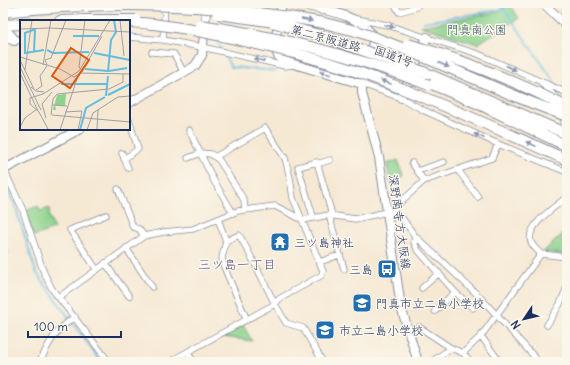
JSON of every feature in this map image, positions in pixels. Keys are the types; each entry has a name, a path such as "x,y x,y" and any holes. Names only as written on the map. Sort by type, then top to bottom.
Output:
{"highway":[{"path":"3,7 36,3"},
{"name":"国道1号","path":"143,3 165,4 207,10 268,21 326,37 567,134"},
{"name":"第二京阪道路","path":"3,12 95,5 134,4 204,6 287,16 356,30"},
{"name":"第二京阪道路","path":"82,20 134,20 200,25 295,42 386,68 429,85 567,149"},
{"path":"130,22 203,32 280,49 337,66 428,98 567,160"},
{"path":"4,28 20,24"},
{"path":"4,28 20,30"},
{"path":"4,28 17,40"},
{"name":"国道1号","path":"130,28 163,36 250,35 298,40 342,51 424,76 567,146"},
{"path":"356,30 464,62 509,79 567,107"},
{"path":"356,30 393,44 496,89 567,116"}],"main road":[{"path":"282,3 274,46 275,52 282,60 362,84"},
{"name":"深野南寺方大阪線","path":"293,3 351,18 368,28 374,39 362,84 362,93 379,157 391,212 401,307 418,362"},
{"path":"322,10 330,3"},
{"path":"543,3 567,26"},
{"path":"130,102 184,73 198,62 202,55 207,10"},
{"path":"401,98 427,37"},
{"path":"3,169 78,130"}],"street":[{"path":"394,3 399,12 416,7"},
{"path":"163,36 165,4"},
{"path":"351,18 387,25 478,54 567,93"},
{"path":"130,38 163,36 202,47 285,66 297,65"},
{"path":"3,41 17,40"},
{"path":"152,52 174,54 184,73"},
{"path":"539,81 560,102 567,129"},
{"path":"362,84 401,98 423,110 498,144 567,172"},
{"path":"128,168 123,156 138,149 130,123"},
{"path":"169,362 275,304 279,299 322,275 323,271 293,198 285,158 265,128 215,157"},
{"path":"189,130 214,181 233,214"},
{"path":"303,220 312,216 331,215 355,219 391,212 424,181 492,158 498,144"},
{"path":"188,158 201,153 211,154 219,160 244,200 245,210"},
{"path":"312,216 298,167 330,160"},
{"path":"418,171 444,162"},
{"path":"412,163 424,181"},
{"path":"317,164 331,215 339,255 344,269"},
{"path":"3,169 22,208 44,272 52,289 74,317 102,359 109,362"},
{"path":"458,170 478,197"},
{"path":"118,189 133,227 139,229 144,236"},
{"path":"567,197 530,231 530,241 541,254 567,257"},
{"path":"59,297 144,236 193,229 245,210 275,206 303,220"},
{"path":"391,212 402,218 415,236 497,315 539,362"},
{"path":"97,270 70,230 106,215"},
{"path":"218,219 226,241 222,258 224,267 247,320"},
{"path":"226,241 239,235 256,264 258,271 286,323 303,328 323,362"},
{"path":"415,236 414,242 417,249 455,292 473,308"},
{"path":"126,248 152,287"},
{"path":"464,353 481,336 541,254"},
{"path":"320,262 339,255"},
{"path":"106,263 129,296"},
{"path":"422,288 439,273"},
{"path":"547,324 560,304 567,287"},
{"path":"435,311 455,292"},
{"path":"40,362 47,346 59,327 74,317"},
{"path":"419,327 451,348 464,353 471,362"},
{"path":"481,336 500,362"},
{"path":"431,362 451,348"},
{"path":"187,352 194,362"}],"green space":[{"name":"門真南公園","path":"509,3 519,18 477,44 421,26 498,12"},
{"path":"398,160 404,176 390,183 387,164"},
{"path":"38,206 40,211 49,208 50,212 48,213 54,229 34,236 25,211"},
{"path":"567,230 567,255 543,252"},
{"path":"243,325 252,341 223,337"}],"waterway":[{"path":"500,3 558,87"},
{"path":"424,22 505,9"},
{"path":"216,39 231,67 276,71"},
{"path":"563,94 567,99"},
{"path":"3,181 15,205 36,272 101,362"}],"place":[{"name":"三ツ島神社","path":"280,242"},
{"name":"三島","path":"387,269"},
{"name":"門真市立二島小学校","path":"362,303"},
{"name":"市立二島小学校","path":"325,330"}],"district":[{"name":"三ツ島一丁目","path":"237,264"}]}
